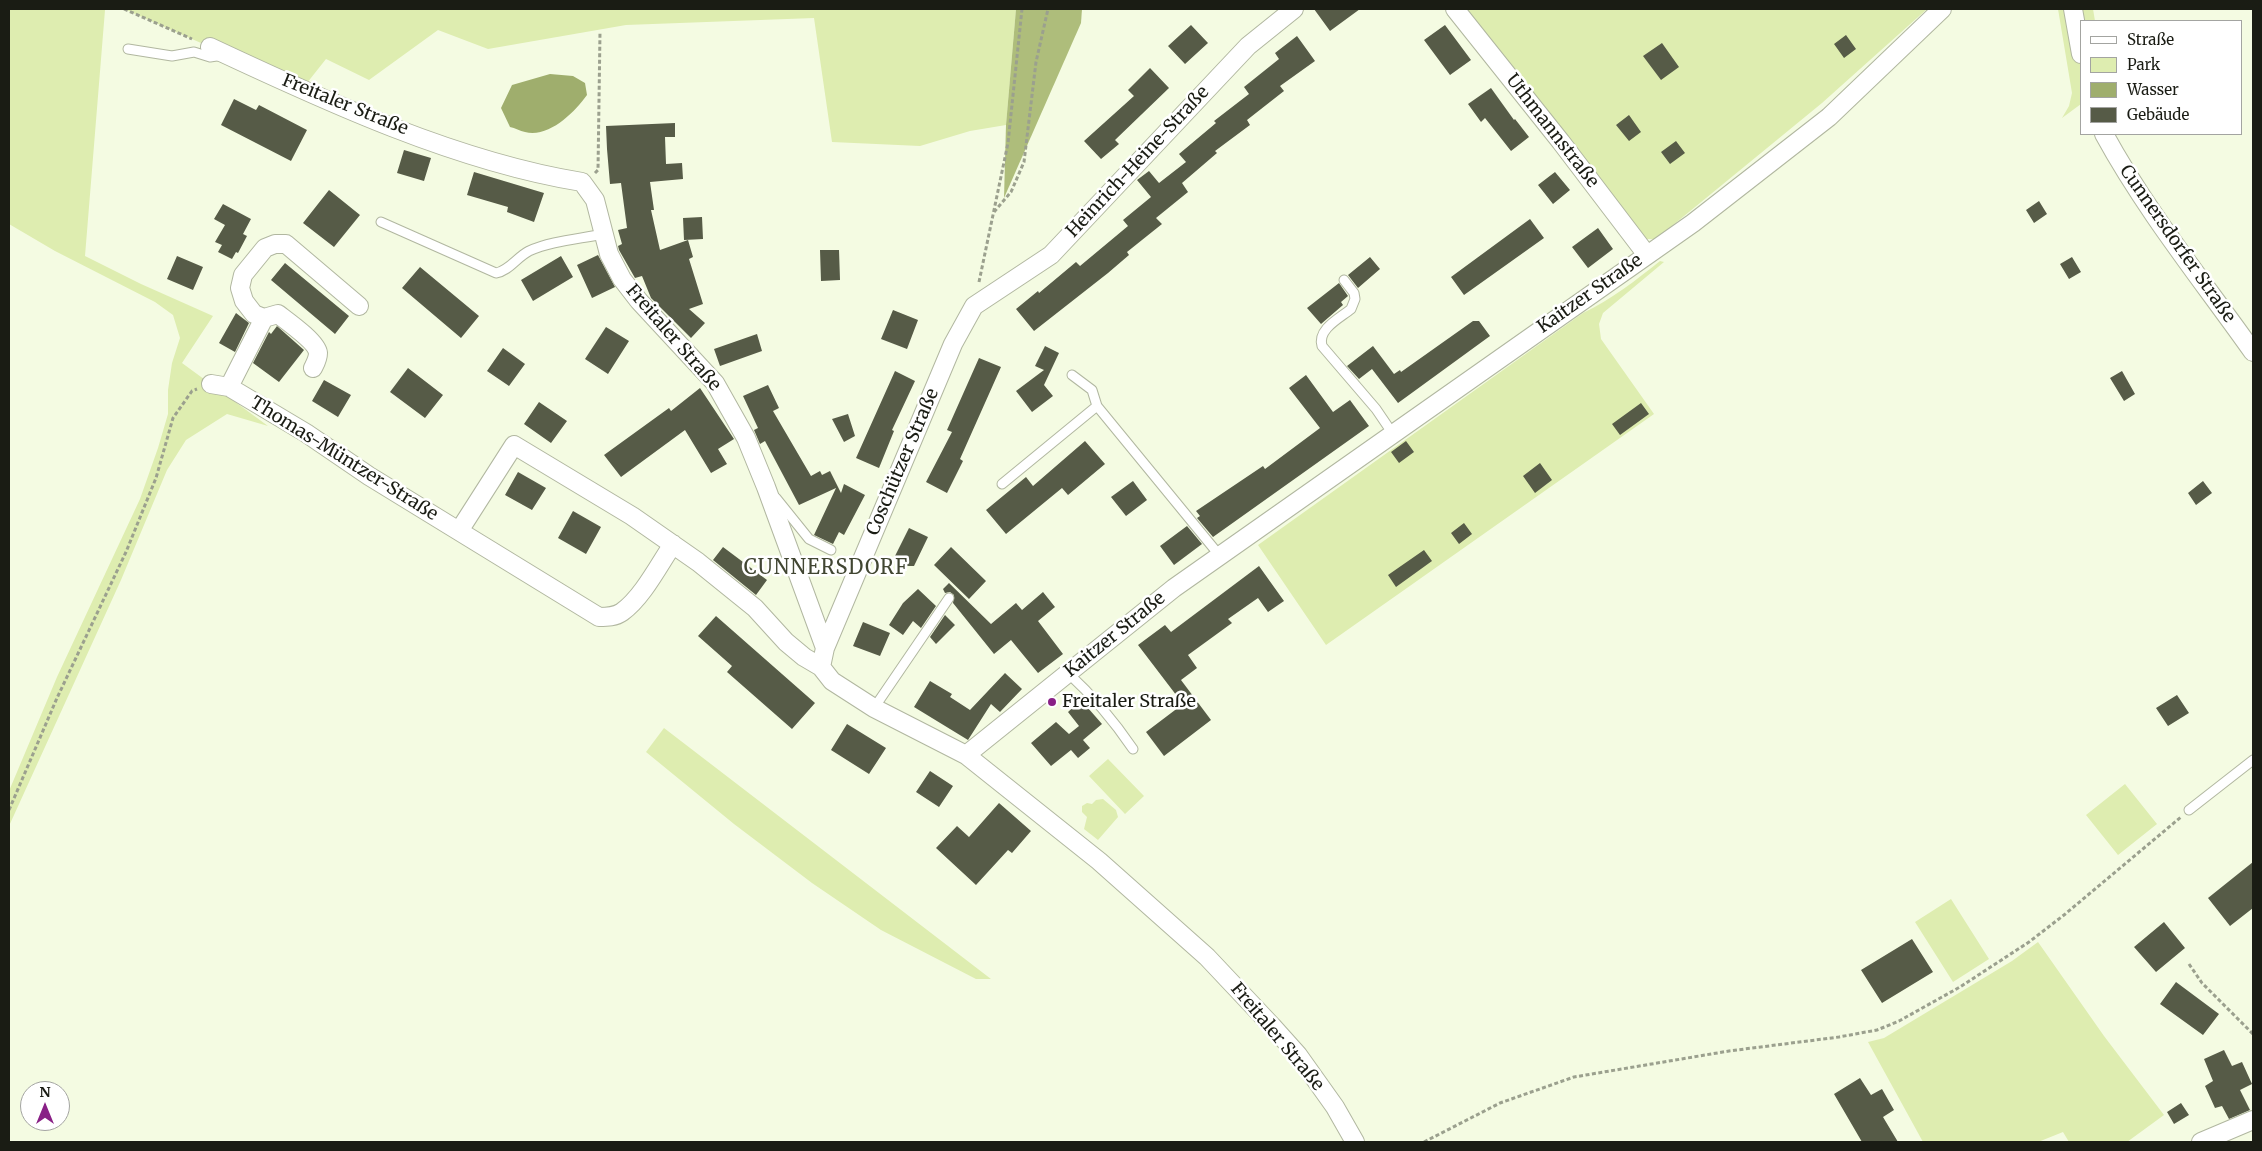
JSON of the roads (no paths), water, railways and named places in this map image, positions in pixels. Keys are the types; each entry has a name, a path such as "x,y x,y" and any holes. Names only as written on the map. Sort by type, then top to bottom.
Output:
{"street":[{"name":"Heinrich-Heine-Straße","path":"974,306 1051,255 1248,46 1294,9"},
{"name":"Uthmannstraße","path":"1455,9 1561,142 1646,254"},
{"name":"Kaitzer Straße","path":"966,755 1174,588 1646,254 1694,223 1829,117 1942,9"},
{"path":"2073,9 2080,48"},
{"name":"Freitaler Straße","path":"218,51 366,116 469,153 550,176 582,182 596,200 609,254 622,279 639,301 715,383 746,438 825,648"},
{"name":"Cunnersdorfer Straße","path":"2105,135 2124,171 2147,205 2253,352"},
{"path":"313,368 318,354 317,348 306,337 278,314 264,318 254,314 244,301 240,288 244,275 266,248 276,244 286,244 359,306"},
{"name":"Coschützer Straße","path":"825,648 953,344 974,306"},
{"path":"229,387 264,318"},
{"name":"Thomas-Müntzer-Straße","path":"212,384 229,387 306,433 370,476 600,617 611,617 621,613 635,600 673,544"},
{"path":"460,531 514,445 632,516 698,562 755,608 786,642 804,657 821,667 825,648"},
{"name":"Freitaler Straße","path":"821,667 832,681 874,708 966,755 1099,861 1207,957 1298,1056 1335,1107 1356,1142"},
{"path":"2201,1142 2253,1120"}],"lane":[{"path":"128,49 172,56 194,52 210,57 218,51"},
{"path":"381,222 496,273 507,269 530,250 603,234"},
{"path":"1344,280 1354,293 1353,304 1351,309 1324,331 1320,341 1322,346 1376,409 1393,434"},
{"path":"1072,375 1092,390 1097,406 1220,556"},
{"path":"1002,484 1097,406"},
{"path":"766,487 809,539 831,550"},
{"path":"874,708 949,598"},
{"path":"1068,673 1096,701 1133,749"},
{"path":"2189,810 2253,760"}],"water":[{"path":"550,74 573,76 585,83 587,95 568,116 552,128 534,133 510,127 501,108 512,85"}],"place":[{"name":"Freitaler Straße","path":"1052,702"}],"district":[{"name":"CUNNERSDORF","path":"826,568"}]}
